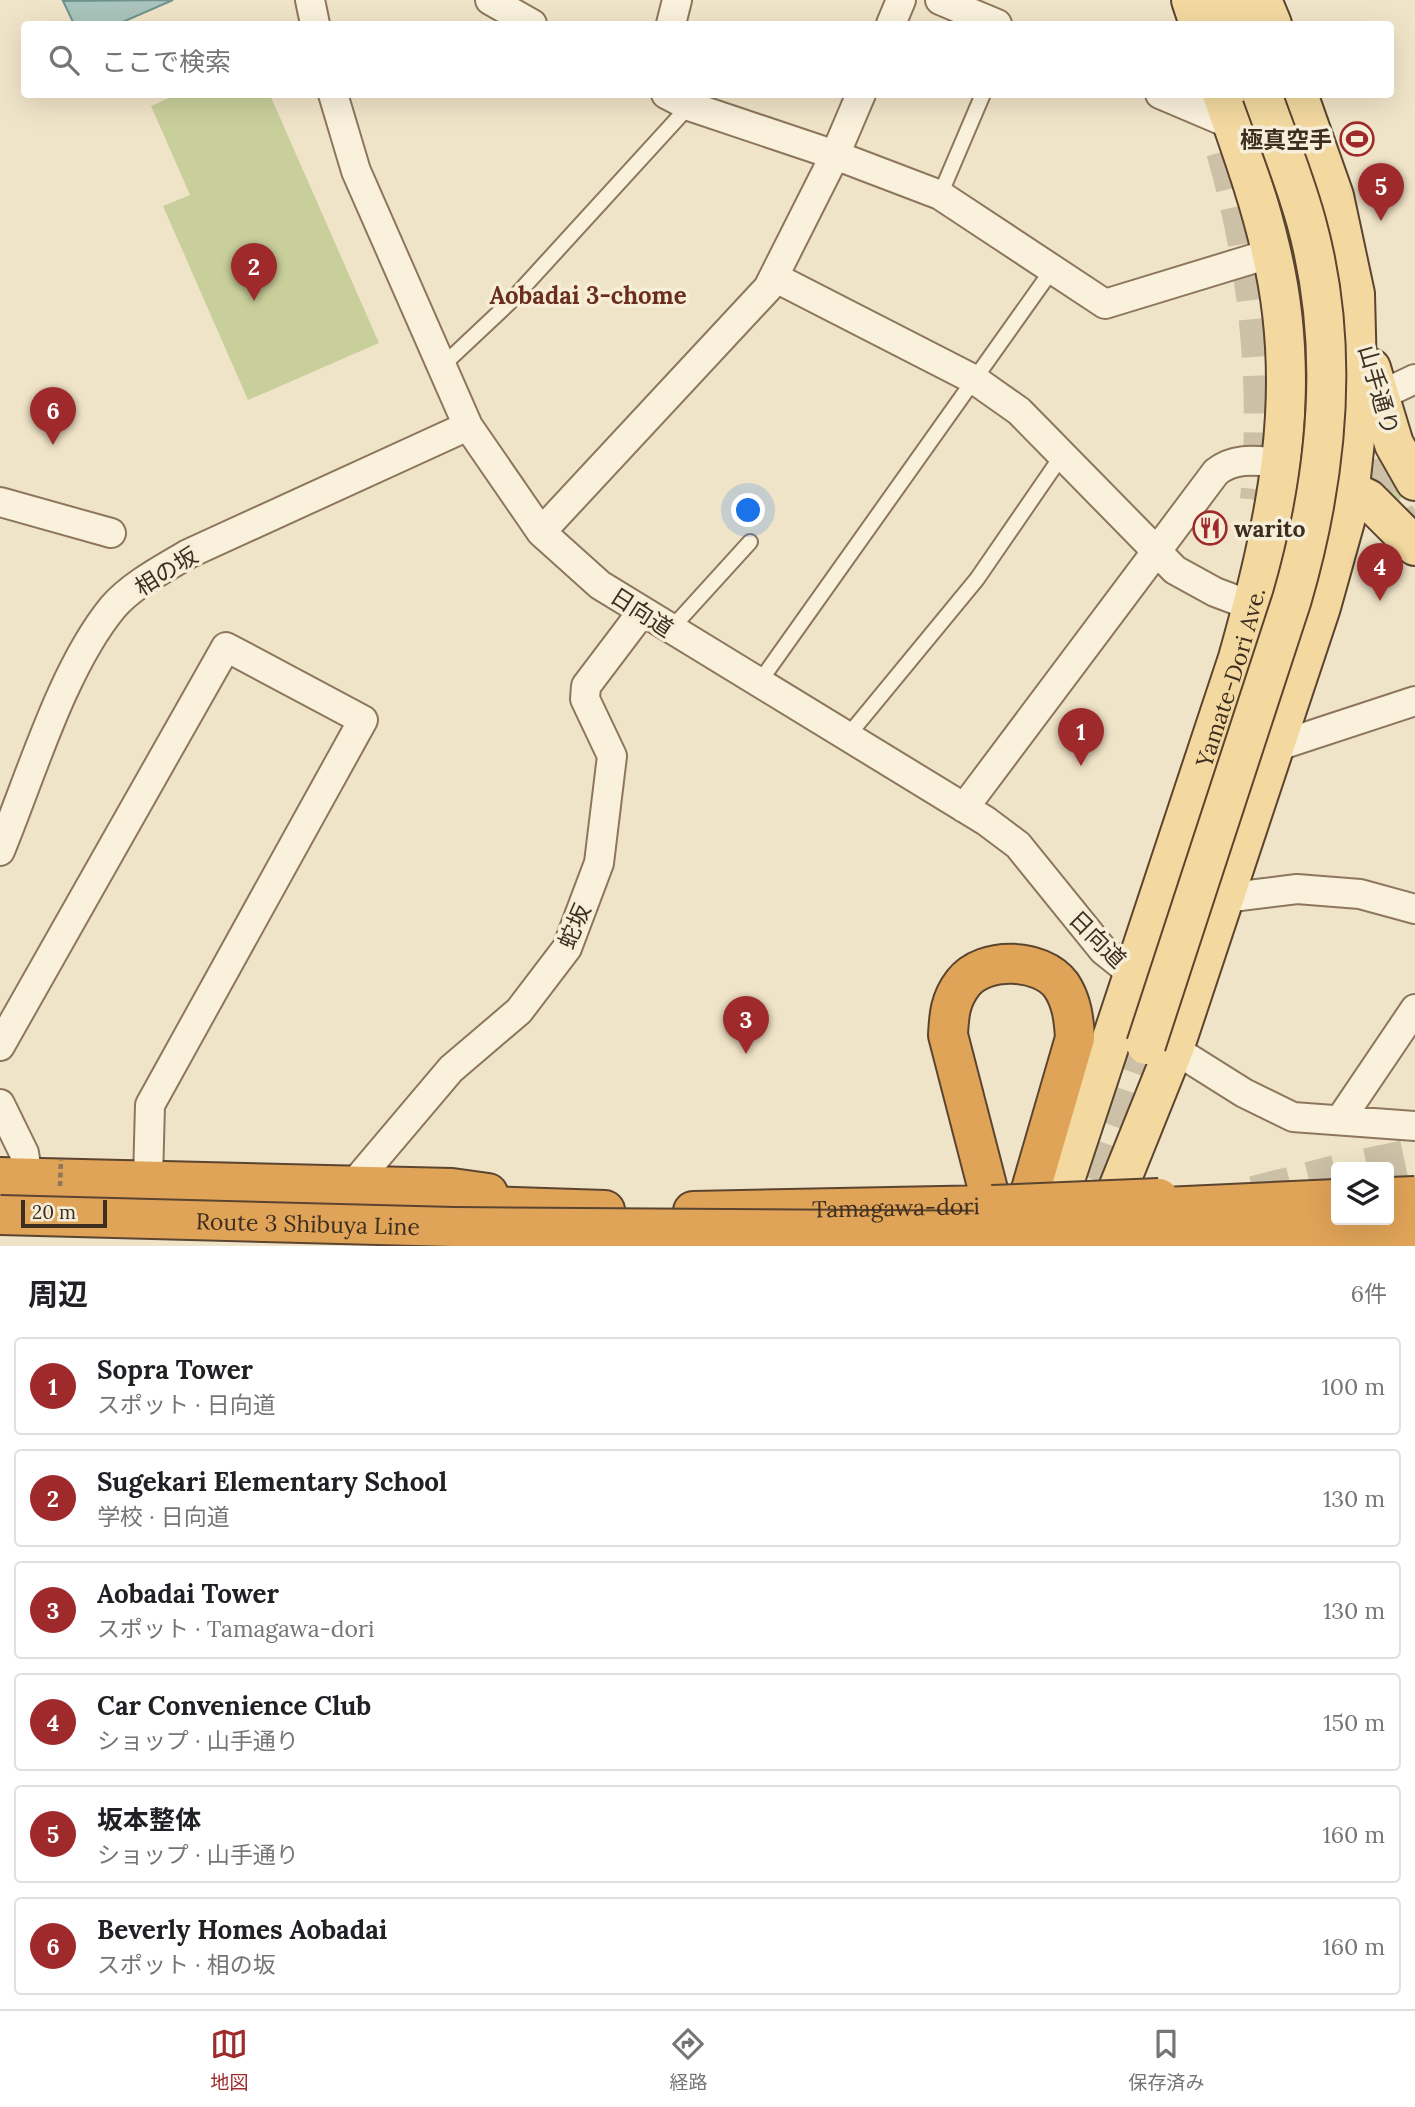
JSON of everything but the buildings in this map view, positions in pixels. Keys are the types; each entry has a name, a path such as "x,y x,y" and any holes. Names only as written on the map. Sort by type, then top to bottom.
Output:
{"highway":[{"path":"992,1205 948,1035 949,1009 964,981 993,966 1021,965 1049,974 1061,985 1074,1015 1075,1038 1014,1246"},
{"path":"14,1177 452,1188 608,1210"},
{"path":"1394,1197 1415,1196"},
{"name":"Tamagawa-dori","path":"457,1205 608,1210 992,1205 1158,1198 1331,1198"},
{"path":"939,1230 1056,1212 1331,1198"},
{"name":"Route 3 Shibuya Line","path":"0,1215 454,1227 1289,1233 1415,1230"}],"main road":[{"path":"1191,0 1198,21"},
{"path":"1228,0 1236,21"},
{"path":"1262,0 1271,21"},
{"name":"Yamate-Dori Ave.","path":"1092,1246 1160,1047 1292,599 1312,525 1323,456 1327,355 1321,287 1306,220 1263,98"},
{"path":"1160,1047 1224,898 1321,607 1351,488 1356,446 1359,368 1355,294 1334,197 1299,98"},
{"name":"Yamate-Dori Ave.","path":"1043,1246 1252,606 1273,525 1282,463 1286,407 1283,321 1272,253 1228,110"},
{"name":"山手通り","path":"1355,294 1377,397 1394,444 1412,477"},
{"path":"1282,463 1316,451 1356,446 1377,450 1412,477"},
{"path":"1282,463 1351,488 1393,521 1415,546"}],"street":[{"path":"310,0 314,21"},
{"path":"490,0 527,21"},
{"path":"672,21 677,0"},
{"path":"892,21 901,0"},
{"path":"940,0 990,21"},
{"name":"日向道","path":"333,98 356,171 468,426 541,532 600,585 670,631 964,808 1018,845 1103,950 1133,974"},
{"path":"541,532 768,288 835,155 859,98"},
{"path":"1177,98 1228,110"},
{"path":"678,100 940,195 1105,304 1272,253"},
{"path":"774,277 975,380 1019,411 1175,570 1205,587 1252,606"},
{"path":"1377,397 1415,379"},
{"name":"相の坂","path":"0,851 77,660 114,606 149,578 188,554 468,426"},
{"path":"964,808 1216,472 1227,463 1239,460 1282,463"},
{"path":"0,502 111,533"},
{"name":"蛇坂","path":"352,1185 451,1069 519,1011 567,948 599,863 612,756 585,699 586,686 642,612"},
{"path":"0,1046 226,647 363,720 150,1105 148,1179"},
{"path":"1275,747 1415,701"},
{"path":"1224,898 1297,889 1360,894 1415,909"},
{"path":"1340,1120 1415,1009"},
{"path":"1160,1047 1293,1117 1415,1126"},
{"path":"0,1104 24,1153 14,1177"}],"lane":[{"path":"940,195 981,98"},
{"path":"440,367 509,303 678,100"},
{"path":"758,684 1052,270"},
{"path":"846,738 977,579 1063,454"},
{"path":"670,631 750,542"}],"green space":[{"path":"169,98 271,98 379,343 248,400 163,206 190,195 151,106"},
{"path":"1379,467 1384,469 1403,496 1394,505 1370,479 1370,473"}],"water":[{"path":"173,0 125,21 73,21 63,1"}],"tunnel":[{"path":"1225,151 1245,236 1258,324 1263,412 1259,500"},
{"path":"1272,209 1318,322"},
{"path":"1352,407 1406,539"},
{"path":"1071,1232 1149,1008"},
{"path":"1391,1162 1415,1157"},
{"path":"1254,1195 1331,1175"}],"place":[{"name":"極真空手","path":"1357,139"},
{"name":"坂本整体","path":"1381,221"},
{"name":"Sugekari Elementary School","path":"254,301"},
{"name":"Beverly Homes Aobadai","path":"53,445"},
{"name":"warito","path":"1210,528"},
{"name":"Car Convenience Club","path":"1380,601"},
{"name":"Sopra Tower","path":"1081,766"},
{"name":"Aobadai Tower","path":"746,1054"}],"district":[{"name":"Aobadai 3-chome","path":"588,295"}]}
